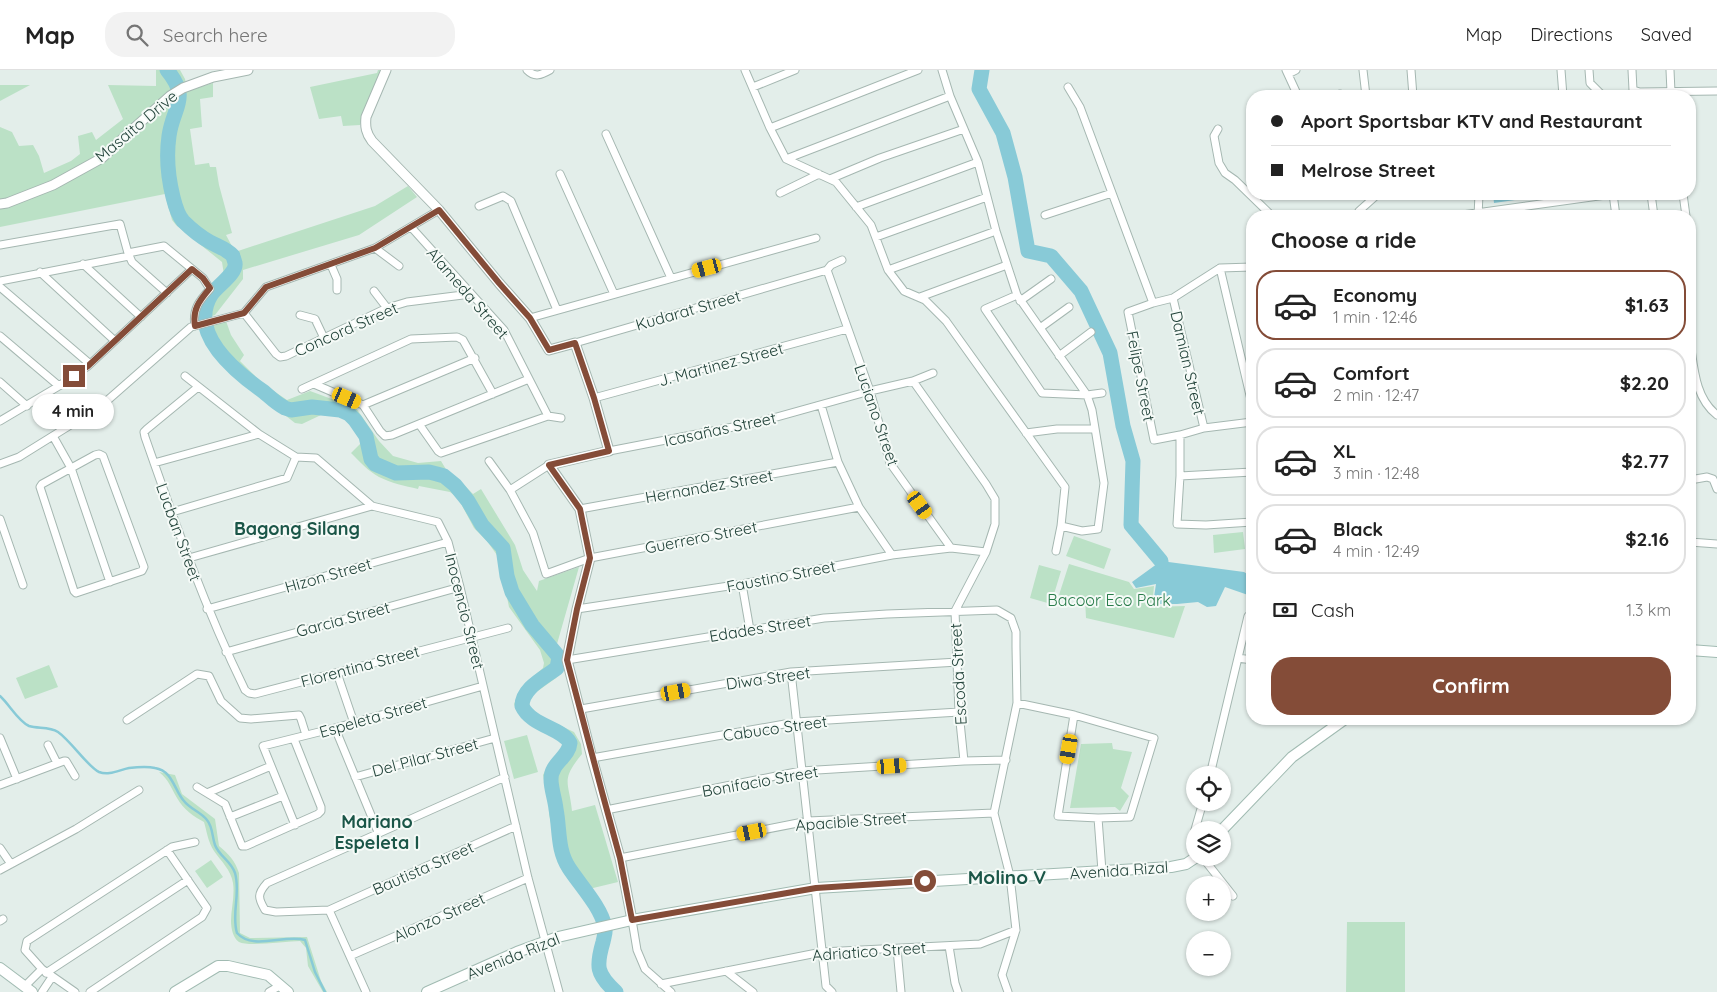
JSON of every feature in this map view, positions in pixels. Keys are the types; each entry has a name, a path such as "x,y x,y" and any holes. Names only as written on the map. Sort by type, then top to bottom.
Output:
{"main road":[{"path":"1696,650 1717,652"},
{"path":"1231,821 1292,757 1337,725"},
{"name":"Avenida Rizal","path":"427,992 546,940 632,920 816,888 1171,867 1186,864"},
{"path":"175,992 218,966 228,966 268,975 285,988"},
{"path":"0,968 28,989"}],"street":[{"name":"Masaito Drive","path":"0,204 8,203 53,185 102,158 170,96 183,88 213,76 248,70"},
{"path":"386,70 366,117 365,126 367,133 378,148 439,210 530,318 816,238"},
{"path":"527,70 532,75 538,76 550,70"},
{"path":"745,70 770,128 786,159 836,182 871,225 888,270 904,291 925,300 946,321 1065,487 1056,551"},
{"path":"752,87 796,70"},
{"path":"770,128 918,70"},
{"path":"942,70 950,96 978,162 996,230 1018,298 1087,395 1092,410 1104,483 1098,529 1082,531 1061,526"},
{"path":"1295,90 1287,72 1296,70"},
{"path":"1363,70 1365,90"},
{"path":"1411,70 1413,90"},
{"path":"1561,70 1563,90"},
{"path":"1589,70 1590,83 1596,90"},
{"path":"1632,70 1633,90"},
{"path":"1670,70 1673,90"},
{"path":"1068,87 1080,107 1153,302 1173,298 1220,268 1246,268"},
{"path":"1696,92 1717,92"},
{"path":"786,159 950,96"},
{"path":"830,179 880,158 964,129"},
{"path":"1218,129 1214,136 1221,167 1225,173 1246,191"},
{"path":"606,134 671,278"},
{"path":"856,207 978,162"},
{"path":"560,174 614,294"},
{"path":"780,193 820,174"},
{"path":"1045,215 1112,193"},
{"path":"479,206 503,196 511,201 557,310"},
{"path":"876,237 987,197"},
{"path":"1256,200 1266,210"},
{"path":"1360,210 1371,200"},
{"path":"1510,210 1574,200"},
{"path":"0,464 19,457 101,406 190,327 244,313 266,287 375,248 439,210"},
{"path":"0,245 120,224 132,262 167,293"},
{"name":"Alameda Street","path":"411,227 504,330 548,416"},
{"path":"888,270 996,230"},
{"path":"0,281 164,246 203,278 210,288 197,305 195,311 197,325"},
{"path":"375,248 399,266"},
{"name":"Kudarat Street","path":"530,318 549,350 828,270 831,265 842,260"},
{"path":"83,264 141,317"},
{"path":"330,265 337,280 337,290"},
{"path":"920,297 1007,265"},
{"path":"1220,268 1246,378"},
{"path":"0,421 59,386 90,364 192,269"},
{"name":"Luciano Street","path":"828,270 870,391 890,463 951,548"},
{"path":"40,272 114,342"},
{"path":"1051,280 1018,298 985,309 1042,393 1087,395 1102,393"},
{"path":"0,287 90,364"},
{"path":"374,291 387,308"},
{"name":"Concord Street","path":"244,313 280,357 286,356 387,308 407,302 472,294"},
{"name":"Damian Street","path":"1173,298 1204,428"},
{"name":"Felipe Street","path":"1153,302 1128,312 1154,440 1180,436"},
{"path":"1040,328 1069,307"},
{"path":"300,316 314,319 324,338"},
{"name":"J. Martinez Street","path":"594,398 847,329"},
{"path":"1059,356 1091,332"},
{"path":"0,336 59,386"},
{"path":"302,390 411,339 461,337 475,358 493,394"},
{"path":"575,343 594,398 609,451"},
{"path":"363,405 475,358"},
{"name":"Icasañas Street","path":"510,490 549,465 609,451 759,422 870,391 914,381 933,373"},
{"name":"Inocencio Street","path":"185,376 259,434 296,457 316,458 372,506 438,522 448,542 460,587 528,878 559,992"},
{"path":"314,384 363,405 385,436 392,435 530,379"},
{"name":"Escoda Street","path":"914,381 995,499 995,524 986,552 955,611 959,712 964,761"},
{"path":"0,382 27,406"},
{"path":"1696,385 1704,401 1717,415"},
{"name":"Lucban Street","path":"198,387 144,432 207,609 226,652 245,690 249,694"},
{"path":"821,405 838,462 859,507 892,555"},
{"path":"419,424 441,453 548,416 561,418"},
{"path":"1246,423 1204,428 1180,436 1177,524 1206,525 1246,522"},
{"path":"1026,433 1057,429 1094,429"},
{"path":"154,463 259,434"},
{"path":"53,436 71,468 110,582"},
{"path":"95,454 103,456 144,567 142,571 79,593 74,591 40,487 42,484 71,468 95,454"},
{"path":"172,512 287,478 296,457"},
{"path":"489,461 510,490"},
{"name":"Hernandez Street","path":"580,509 838,462"},
{"path":"549,465 580,509 590,558 567,660 620,858 637,950 645,969 671,992"},
{"path":"1180,476 1246,472"},
{"path":"1696,479 1707,477 1713,479 1717,489"},
{"name":"Guerrero Street","path":"510,490 533,533 546,574 590,558 859,507"},
{"path":"189,558 372,506"},
{"path":"0,519 24,586"},
{"name":"Hizon Street","path":"207,609 448,542"},
{"path":"1696,542 1717,544"},
{"name":"Faustino Street","path":"577,609 742,584 892,555 951,548 986,552"},
{"path":"742,584 750,630"},
{"name":"Garcia Street","path":"226,652 460,587"},
{"name":"Edades Street","path":"567,660 824,618 997,610 1011,618 1016,632 1017,703 994,813"},
{"path":"1212,766 1246,624"},
{"name":"Florentina Street","path":"249,694 508,628"},
{"path":"1238,658 1246,659"},
{"name":"Diwa Street","path":"581,709 791,672 958,662"},
{"path":"338,672 354,723"},
{"path":"791,672 826,986 832,992"},
{"path":"127,720 197,674 200,674 209,676 222,701 240,718 251,719 298,715 306,736"},
{"name":"Espeleta Street","path":"271,766 263,746 354,723 483,686"},
{"path":"1017,703 1074,715 1154,738 1130,817 1058,816 1074,715"},
{"name":"Cabuco Street","path":"592,758 796,722 959,712"},
{"path":"335,728 378,832"},
{"path":"0,738 17,779"},
{"name":"Del Pilar Street","path":"355,777 496,738"},
{"path":"197,786 225,804 242,846 295,825 321,811 321,807 294,739"},
{"path":"48,745 58,763"},
{"path":"0,785 66,760 75,776"},
{"name":"Bonifacio Street","path":"606,810 801,771 1006,760"},
{"path":"206,793 271,766 295,825"},
{"path":"366,992 329,910 276,912 265,910 259,900 260,890 267,883 505,777"},
{"path":"0,870 76,829 139,790"},
{"path":"230,817 283,796"},
{"path":"994,813 1010,876 1016,930 1002,975 1008,992"},
{"name":"Apacible Street","path":"620,858 808,821 994,813"},
{"path":"1098,818 1102,871"},
{"name":"Bautista Street","path":"329,910 516,826"},
{"path":"75,992 47,973 25,950 27,941 172,847 195,842"},
{"path":"0,848 11,864"},
{"path":"90,992 202,918 206,908 167,850"},
{"path":"1209,866 1233,896"},
{"name":"Alonzo Street","path":"350,956 528,878"},
{"path":"28,989 47,973 188,880"},
{"name":"Adriatico Street","path":"661,984 822,952 980,944 1016,930"},
{"path":"949,946 954,982 958,992"},
{"path":"897,949 901,992"},
{"path":"726,971 753,992"},
{"path":"42,992 47,973"},
{"path":"269,992 285,988"}],"green space":[{"path":"156,70 180,70 188,91 213,83 213,97 200,99 202,127 190,129 195,165 209,163 210,167 216,167 232,233 226,235 235,252 375,206 408,186 417,197 359,235 243,270 243,279 215,315 200,320 203,300 224,275 222,262 176,225 172,220 165,194 0,227 0,127 12,132 19,146 33,145 39,156 44,173 71,161 80,154 78,136 92,132 96,140 123,119 108,85 156,86"},
{"path":"378,70 383,70 360,125 343,126 341,116 319,119 310,87 377,73"},
{"path":"0,85 30,85 0,101"},
{"path":"226,321 231,335 244,355 240,361 262,383 287,400 310,391 356,408 379,441 393,456 418,463 441,461 450,476 473,494 481,489 515,545 523,570 537,591 539,581 579,567 557,644 564,666 556,678 528,698 530,707 542,717 574,732 581,744 582,754 568,776 568,787 572,811 595,805 618,882 589,889 607,919 600,921 559,861 543,775 546,769 566,749 563,741 521,715 514,704 525,684 543,668 544,663 540,650 509,607 499,558 487,541 474,528 458,498 450,492 419,486 418,489 393,483 379,477 364,466 351,453 366,438 352,421 332,415 321,415 302,424 295,423 245,384 213,354 202,328"},
{"path":"1243,532 1245,549 1214,553 1213,535"},
{"path":"1074,536 1111,549 1104,569 1066,556"},
{"name":"Bacoor Eco Park","path":"1069,564 1129,582 1134,589 1154,586 1152,607 1185,606 1174,638 1086,618 1085,599 1059,595"},
{"path":"1039,565 1061,571 1051,604 1030,598"},
{"path":"49,665 58,687 25,699 16,678"},
{"path":"527,735 538,772 514,779 504,741"},
{"path":"1112,743 1113,749 1132,752 1121,788 1129,796 1120,811 1115,807 1070,808 1081,744"},
{"path":"159,772 175,775 182,794 215,819 219,846 231,858 239,873 240,933 250,938 307,937 321,981 327,992 323,992 308,966 306,948 300,941 251,944 239,942 235,938 231,924 232,878 212,848 204,822 192,815 183,806 168,781"},
{"path":"211,860 223,877 207,888 195,871"},
{"path":"1347,922 1405,922 1405,992 1346,992"}],"water":[{"path":"1494,200 1515,200 1494,203"},
{"path":"1161,561 1244,572 1246,573 1246,594 1225,587 1216,606 1207,607 1198,602 1153,604 1156,584 1136,588 1132,582"}],"waterway":[{"path":"167,70 178,88 179,96 169,136 168,152 170,182 176,209 189,227 207,240 228,251 233,256 235,262 233,271 211,295 205,310 205,324 210,338 218,351 241,374 285,408 291,410 312,407 340,410 349,414 366,436 371,459 375,464 396,473 429,472 437,474 444,476 455,485 468,501 482,525 503,548 507,576 512,592 532,625 559,657 557,668 530,689 523,700 522,706 532,718 560,734 570,743 567,752 554,769 551,779 562,854 569,868 595,904 603,919 605,931 599,957 599,969 609,986 616,992"},
{"path":"982,70 979,89 1003,133 1015,177 1028,251 1051,256 1081,291 1110,353 1123,426 1133,461 1131,525 1161,561"},
{"path":"0,696 25,724 58,732 99,772 110,773 129,768 145,767 155,768 166,773 184,801 205,817 209,823 217,849 231,865 235,873 237,881 235,926 237,933 251,941 260,942 288,939 305,940 315,972 325,992"}],"district":[{"name":"Bagong Silang","path":"297,528"},
{"name":"Mariano Espeleta I","path":"377,831"},
{"name":"Molino V","path":"1007,877"}],"route":[{"path":"74,376 88,366 192,269 203,278 210,288 197,305 194,320 195,326 244,313 266,287 375,248 439,210 530,318 549,350 575,343 594,398 609,451 549,465 580,509 590,558 567,660 620,858 632,920 816,888 925,881"}]}
